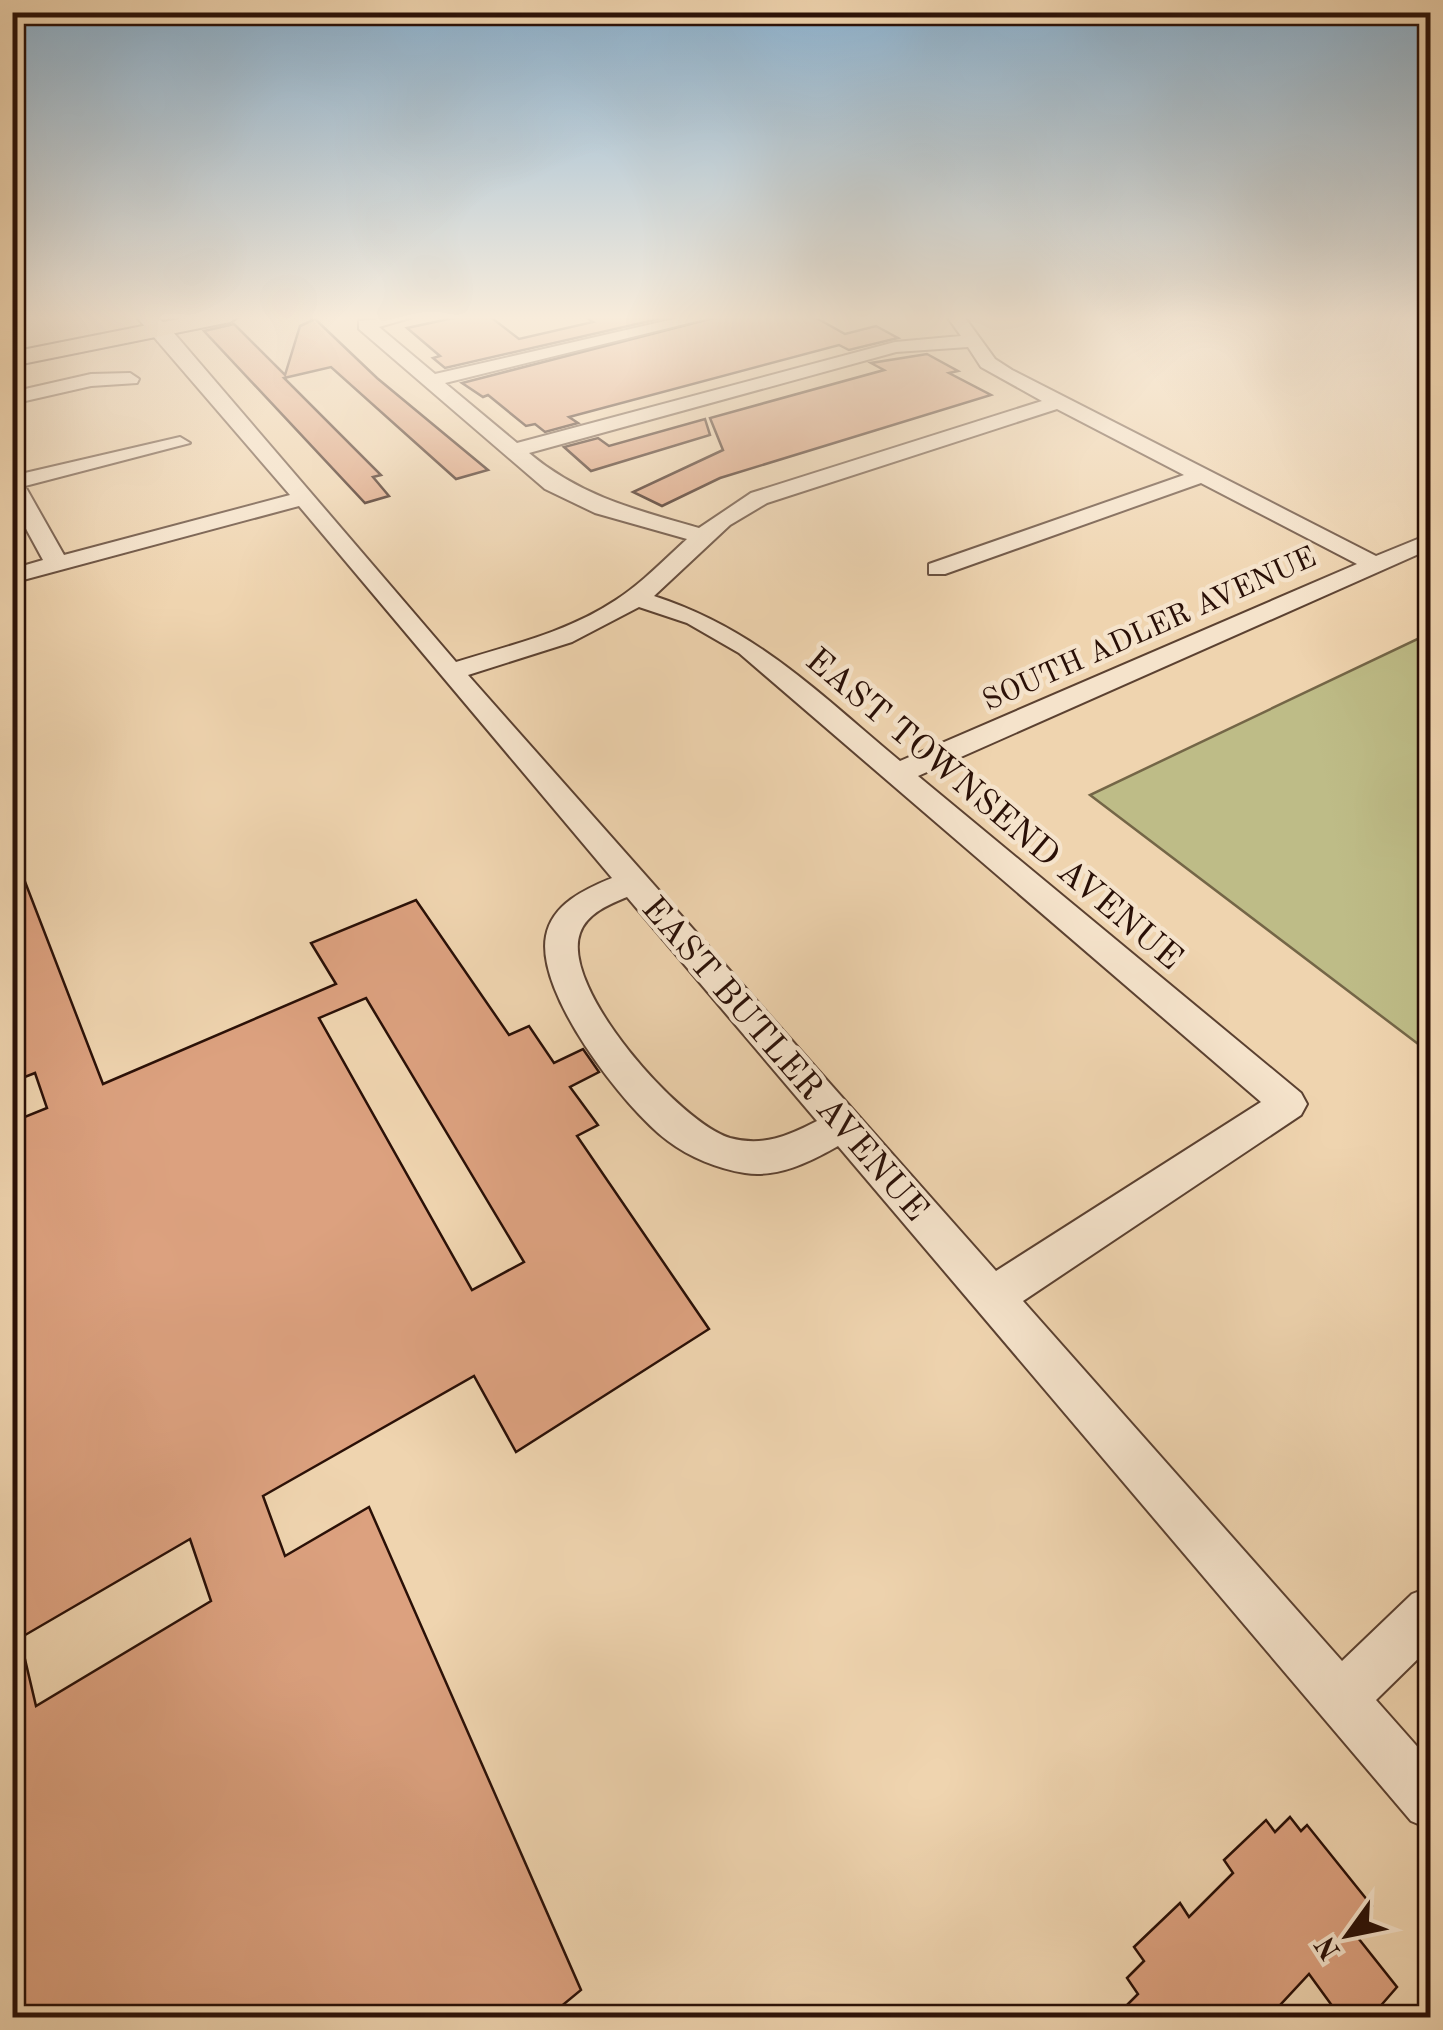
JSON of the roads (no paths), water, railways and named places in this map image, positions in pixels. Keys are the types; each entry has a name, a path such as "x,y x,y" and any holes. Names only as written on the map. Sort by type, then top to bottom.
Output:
{"street":[{"name":"EAST BUTLER AVENUE","path":"229,410 451,672 1430,1802"},
{"path":"464,410 554,484 588,502 701,536"},
{"path":"513,450 664,410"},
{"path":"451,672 578,629 636,598 701,536 734,510 758,498 1034,410"},
{"path":"1073,410 1374,564"},
{"path":"57,564 13,482 180,443"},
{"path":"937,568 1201,476"},
{"path":"12,576 307,498"},
{"name":"SOUTH ADLER AVENUE","path":"894,775 1430,540"},
{"name":"EAST TOWNSEND AVENUE","path":"636,598 696,618 731,637 1288,1104 993,1297"},
{"path":"633,882 576,912 566,926 559,958 570,992 658,1110 673,1125 706,1144 757,1157 792,1150 843,1124"},
{"path":"1341,1698 1430,1612"}]}
